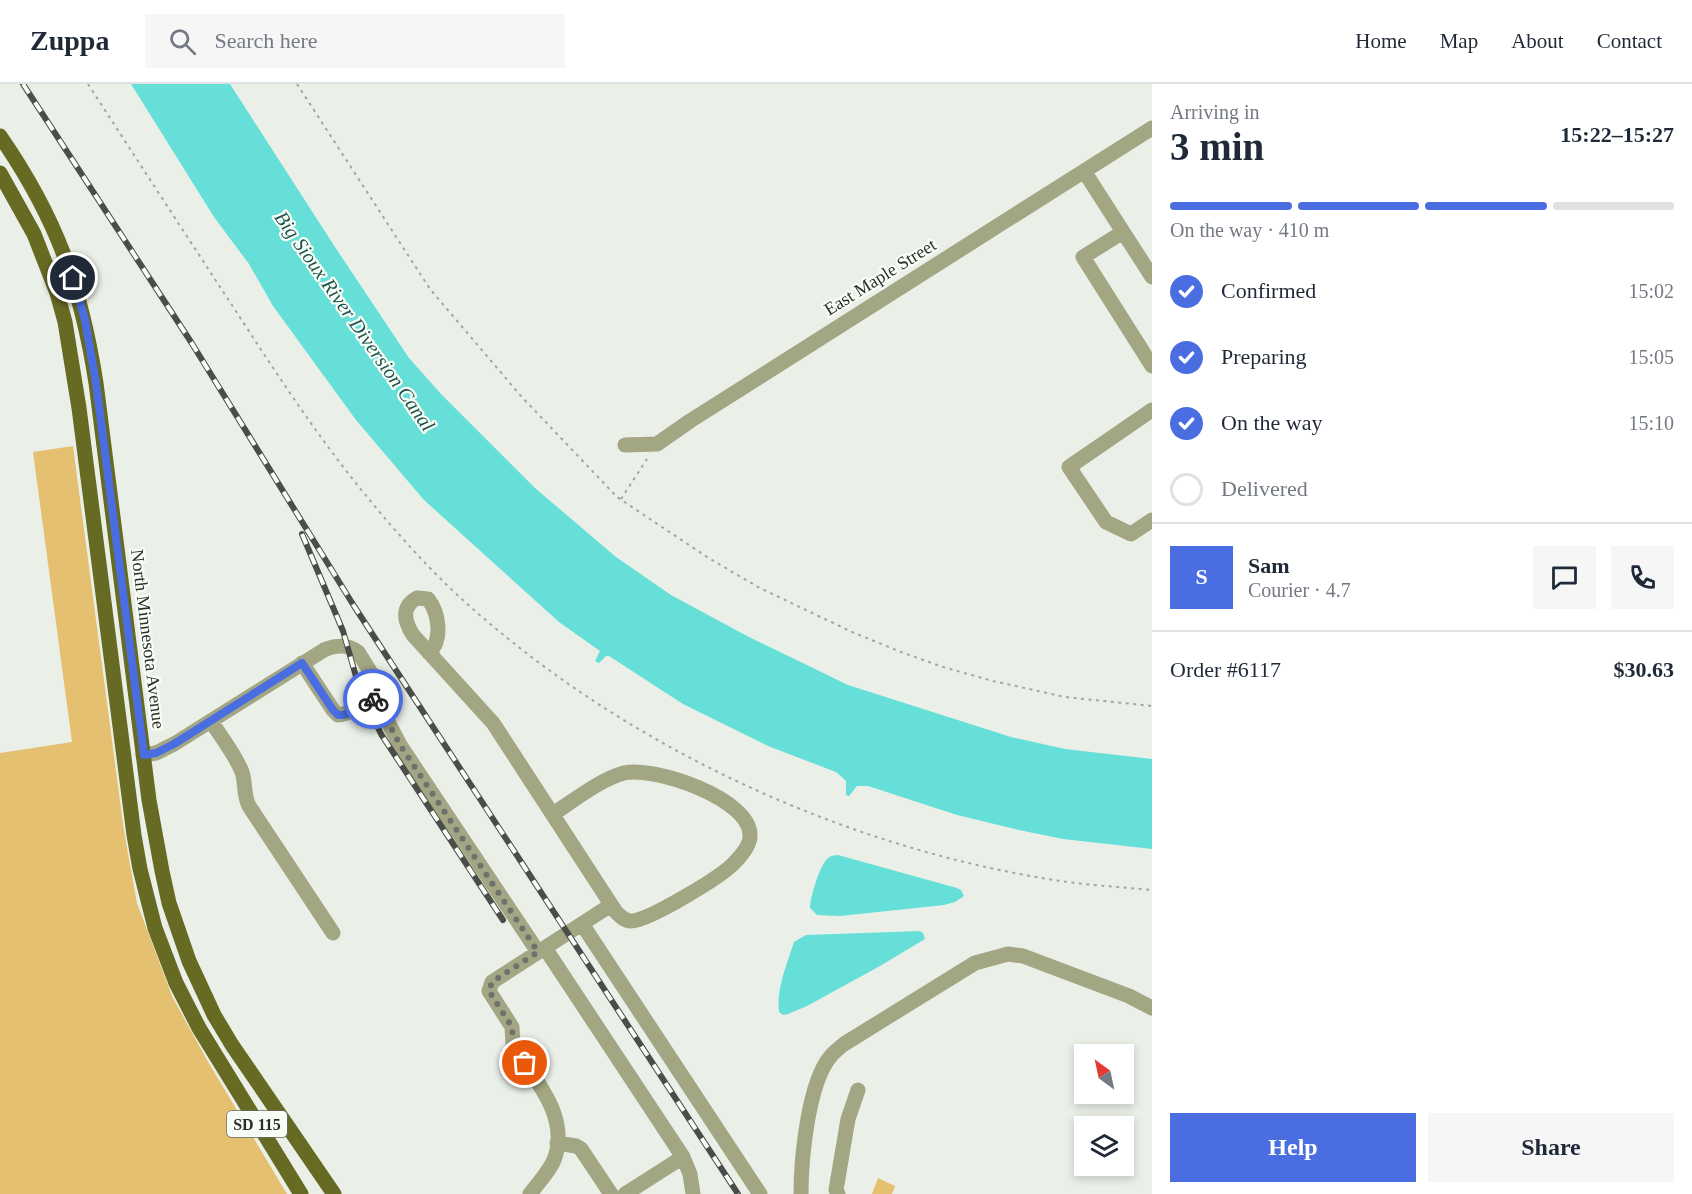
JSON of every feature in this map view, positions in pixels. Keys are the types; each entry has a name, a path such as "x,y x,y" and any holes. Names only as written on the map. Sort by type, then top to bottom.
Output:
{"main road":[{"name":"North Minnesota Avenue","path":"0,136 49,216 68,264 85,320 96,383 144,755 162,871 178,933 214,1015 334,1194"},
{"name":"SD 115","path":"0,173 34,234 57,293 65,322 79,408 134,835 140,870 155,928 176,983 199,1028 301,1194"}],"street":[{"name":"East Maple Street","path":"657,444 1152,128"},
{"path":"1084,171 1152,277"},
{"path":"1123,232 1083,257 1152,366"},
{"path":"1152,410 1069,467 1106,522 1131,534 1152,520"},
{"path":"625,445 657,444"},
{"path":"144,755 163,751 332,646 354,649 358,652 373,676 388,722 397,739 683,1157 690,1173 693,1194"},
{"path":"429,653 493,723 611,904 625,920 646,918 724,871 734,864 749,844 751,834 742,815 720,798 652,773 636,771 609,779 553,814"},
{"path":"302,663 338,715 344,715 365,702 381,697"},
{"path":"211,721 243,775 246,800 249,806 333,933"},
{"path":"530,1194 553,1162 558,1124 543,1091 513,1044 512,1027 489,991 492,982 611,904"},
{"path":"582,924 760,1194"},
{"path":"801,1194 809,1118 815,1086 831,1055 844,1044 975,963 1008,954 1023,956 1129,996 1152,1008"},
{"path":"838,1194 836,1190 848,1119 858,1090"},
{"path":"557,1143 581,1149 611,1194"},
{"path":"625,1194 683,1157"}],"path":[{"path":"88,84 285,387 324,442 370,501 412,548 472,608 511,641 601,706 668,746 716,772 832,820 887,840 952,858 1054,880 1152,890"},
{"path":"297,84 436,296 520,395 590,470 621,499 681,540 758,587 852,632 901,652 943,667 1054,695 1152,706"},
{"path":"621,499 657,444"}],"shaded area":[{"path":"73,446 124,831 137,903 172,996 207,1060 287,1194 0,1194 0,753 72,742 33,452"},
{"path":"878,1178 895,1186 892,1194 872,1194"}],"water":[{"name":"Big Sioux River Diversion Canal","path":"131,84 230,84 409,358 441,394 535,488 616,557 671,595 747,636 848,685 1011,737 1065,749 1152,759 1152,849 1063,839 1019,830 957,815 868,786 857,786 849,796 846,795 846,781 836,772 768,746 683,704 609,656 599,663 595,661 600,651 559,622 424,500 356,420 273,306 249,264 214,217"},
{"path":"838,855 957,888 964,896 944,905 840,916 817,915 810,908 816,882 825,861 831,856"},
{"path":"920,931 925,939 880,966 807,1006 788,1014 783,1015 779,1012 781,986 794,942 806,935"}],"railway":[{"path":"23,84 191,342 354,606 738,1194"},
{"path":"302,534 343,631 359,687 381,734 503,920"}],"way so far":[{"path":"373,699 381,697 388,722 400,745 538,952 489,986 489,991 512,1027 513,1044 525,1063"}],"route":[{"path":"73,278 92,354 144,755 163,751 302,663 338,715 344,715 373,699"}]}
